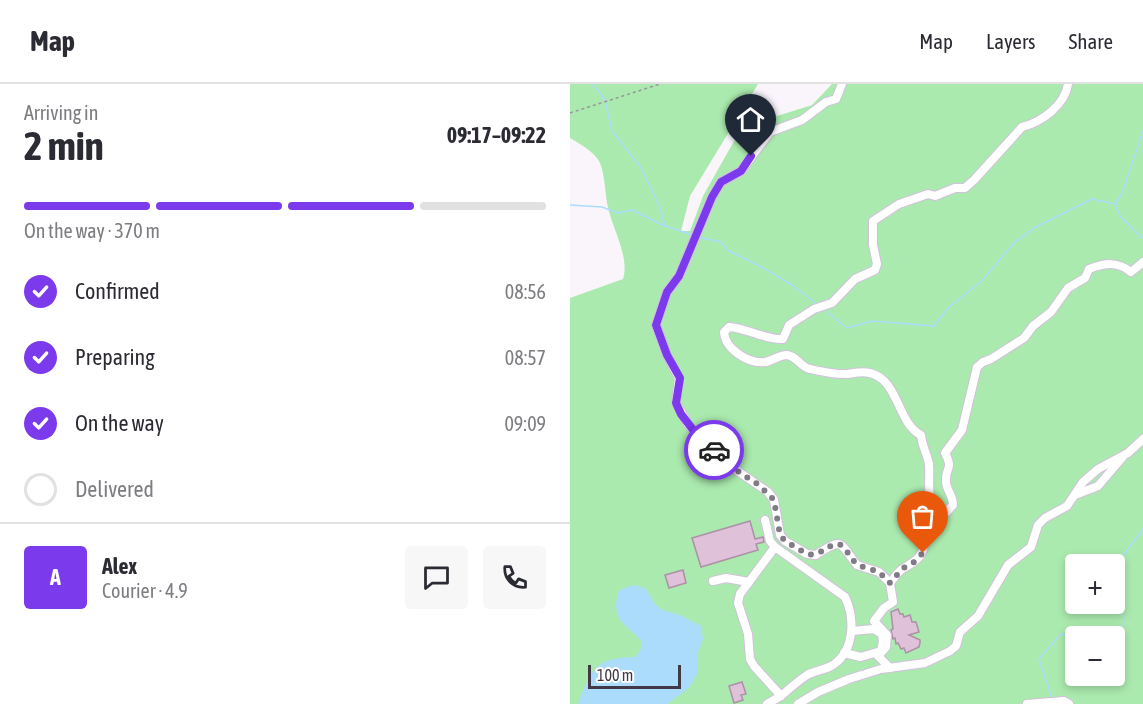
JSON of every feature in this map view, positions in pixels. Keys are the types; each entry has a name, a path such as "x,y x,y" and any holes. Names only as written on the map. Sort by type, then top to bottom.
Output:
{"lane":[{"path":"842,84 836,99 826,102 802,120 770,132 741,171 721,182 712,197 679,276 667,292 656,325 667,355 680,378 676,403 681,414 702,439 739,472 768,492 774,500 780,535 785,541 807,554 816,555 832,544 840,544 845,547 857,565 879,572 890,583 893,602 874,621 887,634 888,643 878,656 890,668"},
{"path":"932,528 936,519 936,511 931,502 928,462 922,447 921,435 910,428 884,381 871,373 845,374 806,368 795,357 786,355 762,363 747,359 729,346 724,332 729,327 756,335 783,339 789,325 814,309 832,303 855,279 875,270 877,264 873,245 873,221 900,204 928,194 935,196 955,188 965,188 1017,131 1044,117 1061,101 1068,84"},
{"path":"890,583 903,568 921,557 924,537 953,505 953,496 946,481 950,466 945,453 962,430 977,367 1024,338 1038,321 1051,312 1068,288 1085,278 1089,269 1099,265 1115,264 1131,272 1143,262"},
{"path":"798,704 834,685 871,672 925,663 941,657 956,646 960,632 978,616 1008,565 1031,547 1038,525 1045,518 1067,506 1083,482 1098,469 1123,457 1143,440"},
{"path":"1075,495 1098,486 1123,457"},
{"path":"765,520 770,541 775,547 845,597 850,607 852,631 844,653 833,664 807,675 767,704"},
{"path":"775,547 740,594 738,603 748,634 750,659 781,696"},
{"path":"713,581 726,578 749,582"},
{"path":"844,653 861,657 880,651 883,641 882,634 874,629 852,631"},
{"path":"1027,704 1064,701 1069,704"}],"path":[{"path":"570,113 660,84"}],"green space":[{"path":"570,84 758,84 690,196 681,231 690,231 703,196 742,127 812,105 832,84 1143,84 1143,704 570,704 570,298 623,279 625,270 608,207 601,166 586,148 570,138"}],"water":[{"path":"634,585 645,588 656,605 663,610 680,615 701,626 703,639 698,652 698,672 689,688 667,704 578,704 596,668 611,660 635,657 640,651 642,641 620,619 616,607 619,590"}],"building":[{"path":"750,521 755,539 763,537 764,542 756,544 758,550 701,567 692,538"},
{"path":"683,570 686,583 669,588 665,575"},
{"path":"898,609 904,617 910,615 912,622 916,622 919,632 909,635 920,640 919,647 906,653 904,648 901,649 898,643 896,644 891,630 893,629 891,612"},
{"path":"742,682 746,694 741,695 743,700 734,703 729,686"}],"waterway":[{"path":"593,84 605,100 612,131 640,166 659,205 665,225"},
{"path":"1116,203 1123,191 1143,131"},
{"path":"823,309 847,328 872,321 934,326 949,307 981,282 1014,243 1034,228 1092,199 1115,204"},
{"path":"570,205 602,207 618,213 632,210 665,226 693,235"},
{"path":"1115,205 1120,216 1143,239"},
{"path":"698,237 721,242 729,251 792,285 817,304"},
{"path":"1124,554 1143,529"},
{"path":"1123,614 1123,626"},
{"path":"1052,698 1039,659 1061,634 1065,635"}],"way so far":[{"path":"714,450 739,472 768,492 777,510 780,535 785,541 807,554 816,555 832,544 840,544 845,547 857,565 879,572 890,583 903,568 912,564 923,553"}],"route":[{"path":"714,450 697,435 681,414 676,403 680,378 667,355 662,336 656,325 670,285 679,276 712,197 721,182 741,171 751,156"}]}
